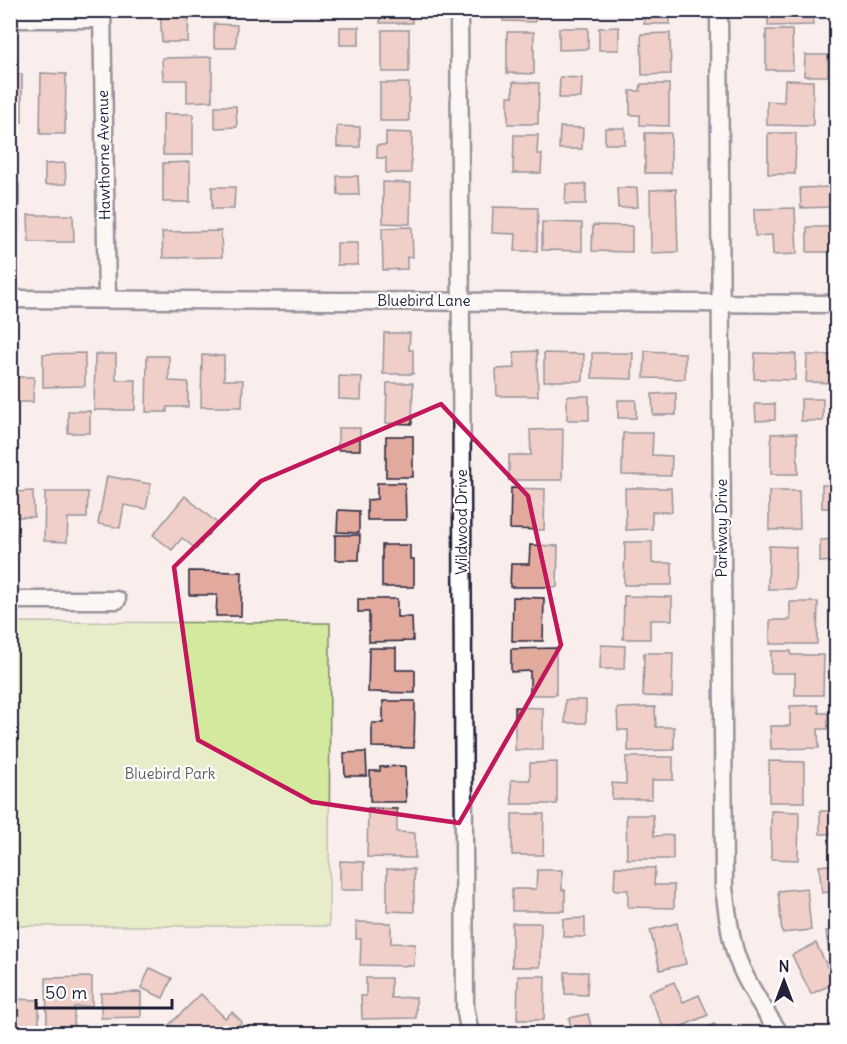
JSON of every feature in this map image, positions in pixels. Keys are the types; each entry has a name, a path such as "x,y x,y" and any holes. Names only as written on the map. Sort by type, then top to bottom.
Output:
{"street":[{"name":"Wildwood Drive","path":"459,10 465,1006 470,1034"},
{"name":"Parkway Drive","path":"719,10 724,888 729,927 741,968 780,1034"},
{"path":"10,19 102,15"},
{"name":"Hawthorne Avenue","path":"102,15 107,299"},
{"name":"Bluebird Lane","path":"10,299 837,304"},
{"path":"10,600 117,600"}],"highlighted area":[{"path":"441,404 528,496 561,645 459,823 312,802 198,740 174,567 261,481"}],"green space":[{"name":"Bluebird Park","path":"11,622 330,623 329,926 11,926"}],"building":[{"path":"160,10 189,10 188,42 162,42"},
{"path":"380,10 412,10 412,23 380,23"},
{"path":"503,10 535,10 535,22 503,21"},
{"path":"632,10 670,10 670,24 644,24 644,12"},
{"path":"768,10 813,10 813,25 768,26"},
{"path":"214,24 237,25 236,48 214,48"},
{"path":"340,27 359,27 359,45 340,45"},
{"path":"619,27 619,50 599,50 599,28"},
{"path":"559,28 588,28 588,49 559,50"},
{"path":"382,30 409,30 409,72 382,72"},
{"path":"766,30 792,30 793,70 766,70"},
{"path":"507,32 534,32 534,74 507,73"},
{"path":"670,33 671,74 642,75 641,34"},
{"path":"805,55 828,55 828,76 804,76"},
{"path":"212,57 212,101 187,102 187,80 163,80 162,58"},
{"path":"41,73 66,74 65,134 40,134"},
{"path":"22,74 22,122 10,122 10,75"},
{"path":"560,77 582,78 581,98 559,98"},
{"path":"785,80 813,81 813,126 767,125 767,101 784,102"},
{"path":"513,82 539,83 538,124 508,124 508,96 513,96"},
{"path":"380,83 409,83 409,121 380,121"},
{"path":"641,84 669,84 669,126 640,125 640,115 630,115 630,91 640,91"},
{"path":"215,106 236,106 237,127 215,128"},
{"path":"163,114 193,114 193,155 163,155"},
{"path":"337,126 360,127 360,147 337,147"},
{"path":"560,127 583,128 582,149 559,149"},
{"path":"605,128 625,128 625,144 605,144"},
{"path":"386,132 412,133 411,173 386,173 386,158 377,158 377,145 386,145"},
{"path":"645,133 671,133 671,173 645,173"},
{"path":"768,133 796,133 795,174 768,174"},
{"path":"514,135 538,135 537,154 542,154 541,173 513,173"},
{"path":"190,162 190,202 163,202 163,163"},
{"path":"65,163 66,184 45,185 45,164"},
{"path":"337,176 358,176 359,195 338,195"},
{"path":"383,182 411,183 410,224 383,223"},
{"path":"10,184 19,184 19,230 10,230"},
{"path":"566,184 586,184 586,204 565,204"},
{"path":"212,187 235,187 234,209 212,209"},
{"path":"830,187 830,207 801,208 800,188"},
{"path":"617,188 637,188 638,207 618,208"},
{"path":"676,189 678,252 651,253 650,190"},
{"path":"493,207 538,208 537,251 515,251 516,234 492,233"},
{"path":"795,208 797,254 773,255 772,235 755,236 754,209"},
{"path":"28,215 73,215 74,242 29,242"},
{"path":"542,222 582,223 582,251 542,250"},
{"path":"593,225 632,226 632,252 592,251"},
{"path":"412,227 413,257 407,257 407,269 383,270 382,228"},
{"path":"807,227 836,227 836,252 807,252"},
{"path":"221,231 222,257 163,258 162,232"},
{"path":"337,243 358,243 358,265 337,265"},
{"path":"384,333 410,333 409,350 413,350 413,374 383,374"},
{"path":"537,351 538,396 497,396 496,369 515,368 514,352"},
{"path":"645,351 685,353 685,379 644,378"},
{"path":"10,353 16,354 16,377 34,377 33,402 10,402"},
{"path":"85,353 85,386 43,387 43,354"},
{"path":"544,353 584,354 583,381 544,381"},
{"path":"592,353 633,353 632,379 592,378"},
{"path":"755,353 796,354 795,380 754,379"},
{"path":"95,354 116,354 116,380 136,380 135,410 94,410"},
{"path":"202,355 224,356 224,380 243,380 242,407 201,407"},
{"path":"807,355 836,355 836,383 806,382"},
{"path":"147,356 169,356 169,381 188,382 188,407 167,407 167,412 146,412"},
{"path":"339,376 362,377 361,400 339,399"},
{"path":"387,383 413,383 412,424 386,423"},
{"path":"676,393 676,415 653,415 652,394"},
{"path":"567,396 589,396 589,420 567,420"},
{"path":"801,399 823,399 823,421 801,421"},
{"path":"618,400 636,400 636,418 618,418"},
{"path":"755,404 775,404 775,420 756,421"},
{"path":"68,411 90,411 90,433 68,433"},
{"path":"338,428 360,428 360,450 338,450"},
{"path":"563,429 562,480 509,480 509,455 531,455 530,430"},
{"path":"623,433 653,433 652,455 672,456 671,476 622,475"},
{"path":"797,433 798,474 771,474 771,434"},
{"path":"386,436 413,436 413,477 386,477"},
{"path":"107,476 151,484 146,509 124,505 120,528 98,524"},
{"path":"377,483 405,483 406,520 367,520 367,500 377,499"},
{"path":"822,485 836,485 836,508 822,508"},
{"path":"10,487 13,487 13,492 33,491 34,517 15,517 16,542 10,542"},
{"path":"511,488 545,489 544,530 510,529"},
{"path":"625,488 671,488 672,512 652,512 652,529 626,530"},
{"path":"769,491 799,491 800,529 769,530"},
{"path":"45,492 88,492 87,518 68,518 67,542 44,541"},
{"path":"185,496 217,523 196,549 182,538 172,550 153,535"},
{"path":"338,510 359,511 359,533 337,532"},
{"path":"335,535 360,535 359,560 335,560"},
{"path":"836,539 836,561 820,562 820,540"},
{"path":"625,542 652,542 652,563 672,563 672,585 624,585"},
{"path":"382,545 410,545 410,559 414,559 414,587 382,587"},
{"path":"530,545 558,546 557,587 510,587 511,564 529,564"},
{"path":"769,546 796,547 795,589 768,589"},
{"path":"189,571 242,572 241,616 216,616 217,595 189,595"},
{"path":"624,596 672,597 672,620 650,620 650,639 623,639"},
{"path":"513,597 544,598 543,641 512,641"},
{"path":"358,599 397,599 397,617 412,617 413,641 369,642 369,612 358,612"},
{"path":"790,602 818,602 817,644 770,644 770,620 790,620"},
{"path":"601,645 625,646 624,669 600,669"},
{"path":"369,648 396,648 396,670 415,670 415,693 368,692"},
{"path":"556,648 556,695 530,695 530,671 511,672 511,649"},
{"path":"771,651 791,651 791,655 824,655 823,695 795,695 795,673 771,673"},
{"path":"644,653 673,653 672,697 643,696"},
{"path":"565,700 586,700 586,723 565,723"},
{"path":"383,701 415,701 414,748 372,747 372,723 383,723"},
{"path":"818,705 819,713 828,713 828,729 818,729 819,748 771,749 770,726 790,726 790,706"},
{"path":"515,707 543,708 543,750 515,750"},
{"path":"655,707 656,727 674,727 674,750 628,751 628,730 618,730 617,708"},
{"path":"366,752 367,776 345,776 344,753"},
{"path":"626,757 673,757 673,780 652,780 652,799 612,799 612,783 626,784"},
{"path":"769,761 804,762 804,802 769,802"},
{"path":"557,762 557,804 512,804 511,780 530,780 530,763"},
{"path":"405,766 406,802 370,802 370,771 380,771 380,767"},
{"path":"368,808 397,809 397,832 415,833 415,858 367,857"},
{"path":"771,811 799,812 798,860 771,859"},
{"path":"820,811 836,811 836,834 820,834"},
{"path":"512,814 544,814 543,855 512,855"},
{"path":"626,815 653,815 654,836 673,835 673,859 627,859"},
{"path":"340,861 364,862 364,890 340,890"},
{"path":"836,864 836,891 822,893 819,866"},
{"path":"615,867 655,868 654,885 674,885 674,908 628,907 628,890 614,890"},
{"path":"387,869 414,869 414,912 387,911"},
{"path":"537,870 562,870 565,911 512,911 512,889 536,889"},
{"path":"807,888 811,930 782,933 778,891"},
{"path":"585,918 585,937 563,937 563,919"},
{"path":"356,922 391,923 391,943 415,944 414,966 360,965 361,939 356,939"},
{"path":"512,923 541,923 540,967 512,967"},
{"path":"677,923 686,964 660,970 650,930"},
{"path":"836,929 836,953 829,954 826,931"},
{"path":"816,943 835,983 811,994 792,955"},
{"path":"10,958 15,958 15,979 10,979"},
{"path":"150,968 172,978 163,998 141,988"},
{"path":"565,972 588,972 587,995 565,994"},
{"path":"518,976 545,976 544,1020 517,1020"},
{"path":"92,977 92,1006 74,1007 74,1027 47,1028 46,978"},
{"path":"366,978 391,978 391,998 416,997 416,1018 362,1019 361,996 366,996"},
{"path":"674,982 683,1002 699,995 708,1015 666,1033 648,993"},
{"path":"141,992 141,1017 101,1018 101,993"},
{"path":"201,994 225,1018 232,1012 242,1022 230,1034 206,1034 203,1031 200,1034 178,1034 169,1025"},
{"path":"10,999 39,1000 39,1027 10,1026"},
{"path":"588,1014 593,1034 572,1034 569,1018"},
{"path":"714,1024 720,1034 696,1034"},
{"path":"418,1029 419,1034 393,1034 393,1032"}]}
